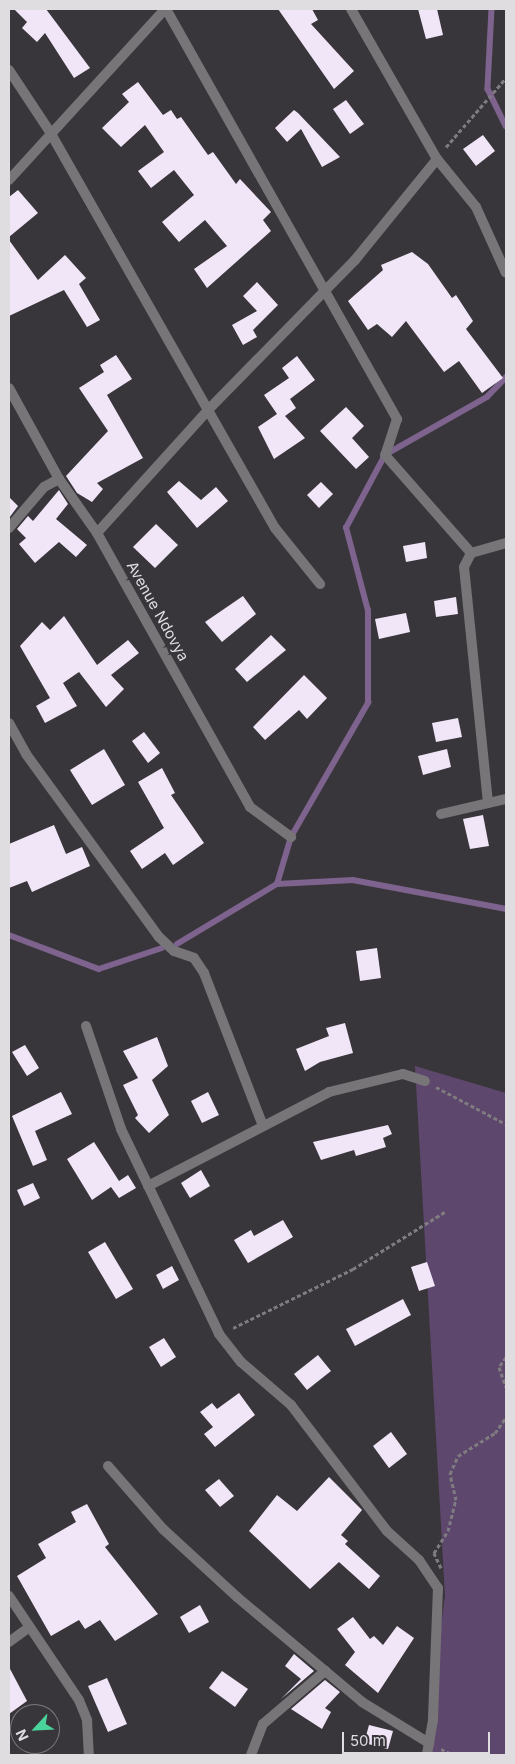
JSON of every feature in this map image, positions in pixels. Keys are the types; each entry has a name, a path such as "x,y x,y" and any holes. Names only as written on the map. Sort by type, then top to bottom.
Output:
{"street":[{"path":"9,180 50,132 166,9 398,419 385,455 471,553"},
{"path":"351,9 437,159 476,207 506,272"},
{"path":"9,70 50,132 276,528 320,584"},
{"path":"97,533 209,409 327,291 437,159"},
{"name":"Avenue Ndovya","path":"9,388 59,479 97,533 250,807 290,837"},
{"path":"9,528 44,487 59,479"},
{"path":"488,803 464,567 471,553 506,543"},
{"path":"9,723 159,937 174,951 194,958 204,973 263,1126"},
{"path":"441,814 506,799"},
{"path":"86,1026 121,1129 219,1334 241,1362 291,1406 387,1531 419,1560 438,1588 427,1755"},
{"path":"148,1186 329,1092 370,1079 403,1074 425,1081"},
{"path":"108,1466 163,1529 325,1671 362,1702 429,1743"},
{"path":"9,1596 27,1629 80,1700 87,1720 89,1755"},
{"path":"9,1642 27,1629"},
{"path":"251,1755 263,1724 325,1671"}],"path":[{"path":"437,159 506,78"},
{"path":"425,1081 506,1124"},
{"path":"219,1334 353,1269 446,1211"},
{"path":"506,1357 498,1367 506,1387"},
{"path":"438,1588 442,1563 434,1552 448,1531 456,1500 450,1474 458,1456 495,1433 506,1417"}],"shaded area":[{"path":"415,1066 506,1093 506,1755 424,1755 445,1596"}],"building":[{"path":"14,9 46,9 90,68 74,78 45,33 37,42 22,28 27,22"},
{"path":"278,9 312,9 318,20 311,24 354,71 334,89"},
{"path":"418,9 437,9 443,35 426,39"},
{"path":"138,82 163,115 171,110 177,119 181,117 208,155 213,152 236,184 240,179 271,212 263,220 271,231 207,288 194,269 227,246 205,220 179,242 162,222 194,195 174,170 151,188 138,171 164,152 145,125 121,147 102,128 129,102 122,94"},
{"path":"346,100 364,124 350,134 333,109"},
{"path":"294,110 340,157 322,167 301,129 287,142 275,128"},
{"path":"483,135 495,151 476,166 463,149"},
{"path":"18,190 38,213 9,237 9,197"},
{"path":"9,240 38,280 65,255 86,278 79,284 100,320 87,327 64,290 9,316"},
{"path":"412,252 428,264 452,298 456,295 473,321 466,329 503,378 482,393 459,361 444,372 406,321 392,337 377,324 368,330 348,301 383,270 381,265"},
{"path":"257,282 278,305 253,330 257,337 243,345 232,325 257,311 243,296"},
{"path":"116,355 132,379 107,395 143,458 97,483 103,489 92,502 77,493 66,476 108,431 79,388 104,372 100,365"},
{"path":"297,356 315,380 290,399 296,408 285,416 305,438 274,459 258,427 277,414 264,395 289,378 282,368"},
{"path":"346,407 364,426 352,438 369,457 356,469 320,431"},
{"path":"179,481 201,500 216,487 228,501 197,528 167,492"},
{"path":"321,482 333,494 319,508 307,495"},
{"path":"59,490 68,504 56,519 87,545 76,557 59,542 35,563 19,544 26,538 17,529 28,516 33,521"},
{"path":"9,497 18,506 9,518"},
{"path":"156,524 178,545 155,568 133,547"},
{"path":"425,542 427,558 406,562 403,546"},
{"path":"243,596 256,614 222,642 205,622"},
{"path":"456,597 458,614 436,617 434,601"},
{"path":"406,613 410,632 379,639 375,619"},
{"path":"64,616 97,665 128,640 139,653 111,675 124,689 106,707 79,672 63,683 77,706 45,723 36,706 50,698 20,646 42,622 50,630"},
{"path":"271,635 286,650 247,682 235,669"},
{"path":"304,675 327,698 307,719 299,710 265,740 253,727"},
{"path":"458,718 462,737 436,742 432,723"},
{"path":"144,732 160,753 148,763 132,741"},
{"path":"104,749 125,785 92,805 70,770"},
{"path":"447,749 451,767 423,775 418,756"},
{"path":"162,768 175,793 171,795 204,843 173,865 165,853 142,869 130,851 164,828 138,782"},
{"path":"483,815 489,846 470,849 463,819"},
{"path":"54,825 66,854 82,847 90,866 32,892 27,881 9,888 9,844"},
{"path":"377,948 381,978 360,981 356,951"},
{"path":"345,1023 353,1053 320,1062 305,1071 296,1049 329,1036 326,1028"},
{"path":"157,1037 168,1066 152,1080 169,1115 149,1133 135,1118 138,1115 123,1085 138,1078 123,1051"},
{"path":"25,1045 39,1068 27,1076 12,1052"},
{"path":"61,1092 72,1114 35,1131 47,1160 33,1166 12,1116"},
{"path":"208,1092 219,1115 202,1123 191,1101"},
{"path":"388,1125 392,1134 383,1138 386,1147 356,1156 354,1150 321,1160 313,1142"},
{"path":"94,1142 119,1181 128,1175 136,1188 119,1198 111,1187 92,1200 67,1159"},
{"path":"201,1170 210,1186 190,1198 181,1183"},
{"path":"33,1183 40,1198 24,1206 17,1190"},
{"path":"283,1220 293,1237 248,1263 234,1240 251,1230 254,1236"},
{"path":"105,1242 133,1289 116,1299 88,1252"},
{"path":"427,1262 435,1286 419,1291 411,1267"},
{"path":"172,1266 179,1280 163,1289 156,1275"},
{"path":"403,1299 411,1315 355,1346 346,1329"},
{"path":"164,1338 176,1357 161,1367 149,1347"},
{"path":"318,1355 331,1371 307,1390 294,1374"},
{"path":"239,1393 255,1415 215,1447 204,1434 213,1427 200,1412 212,1403 217,1409"},
{"path":"391,1432 407,1454 389,1468 373,1446"},
{"path":"329,1477 362,1510 341,1535 348,1541 345,1544 380,1576 369,1589 339,1562 310,1589 249,1531 277,1495 297,1511"},
{"path":"219,1479 234,1496 220,1507 205,1490"},
{"path":"87,1504 109,1544 105,1547 158,1614 115,1641 100,1620 85,1629 79,1620 51,1636 17,1576 46,1558 38,1544 76,1522 71,1512"},
{"path":"200,1605 209,1622 189,1633 180,1617"},
{"path":"353,1617 370,1639 374,1636 383,1645 397,1626 414,1638 378,1693 345,1665 355,1652 337,1629"},
{"path":"294,1654 314,1671 281,1699 301,1679 285,1666"},
{"path":"9,1667 27,1701 23,1704 10,1704 9,1714"},
{"path":"222,1671 248,1689 235,1707 209,1688"},
{"path":"107,1678 127,1724 108,1732 88,1686"},
{"path":"325,1680 340,1692 325,1708 331,1712 322,1729 291,1709"},
{"path":"369,1725 393,1731 388,1749 364,1743"}],"waterway":[{"path":"492,9 488,89 506,126"},
{"path":"277,884 291,837 368,703 368,611 346,528 385,455 487,397 506,377"},
{"path":"177,944 277,884 353,880 506,909"},
{"path":"9,935 99,969 162,948"}]}
